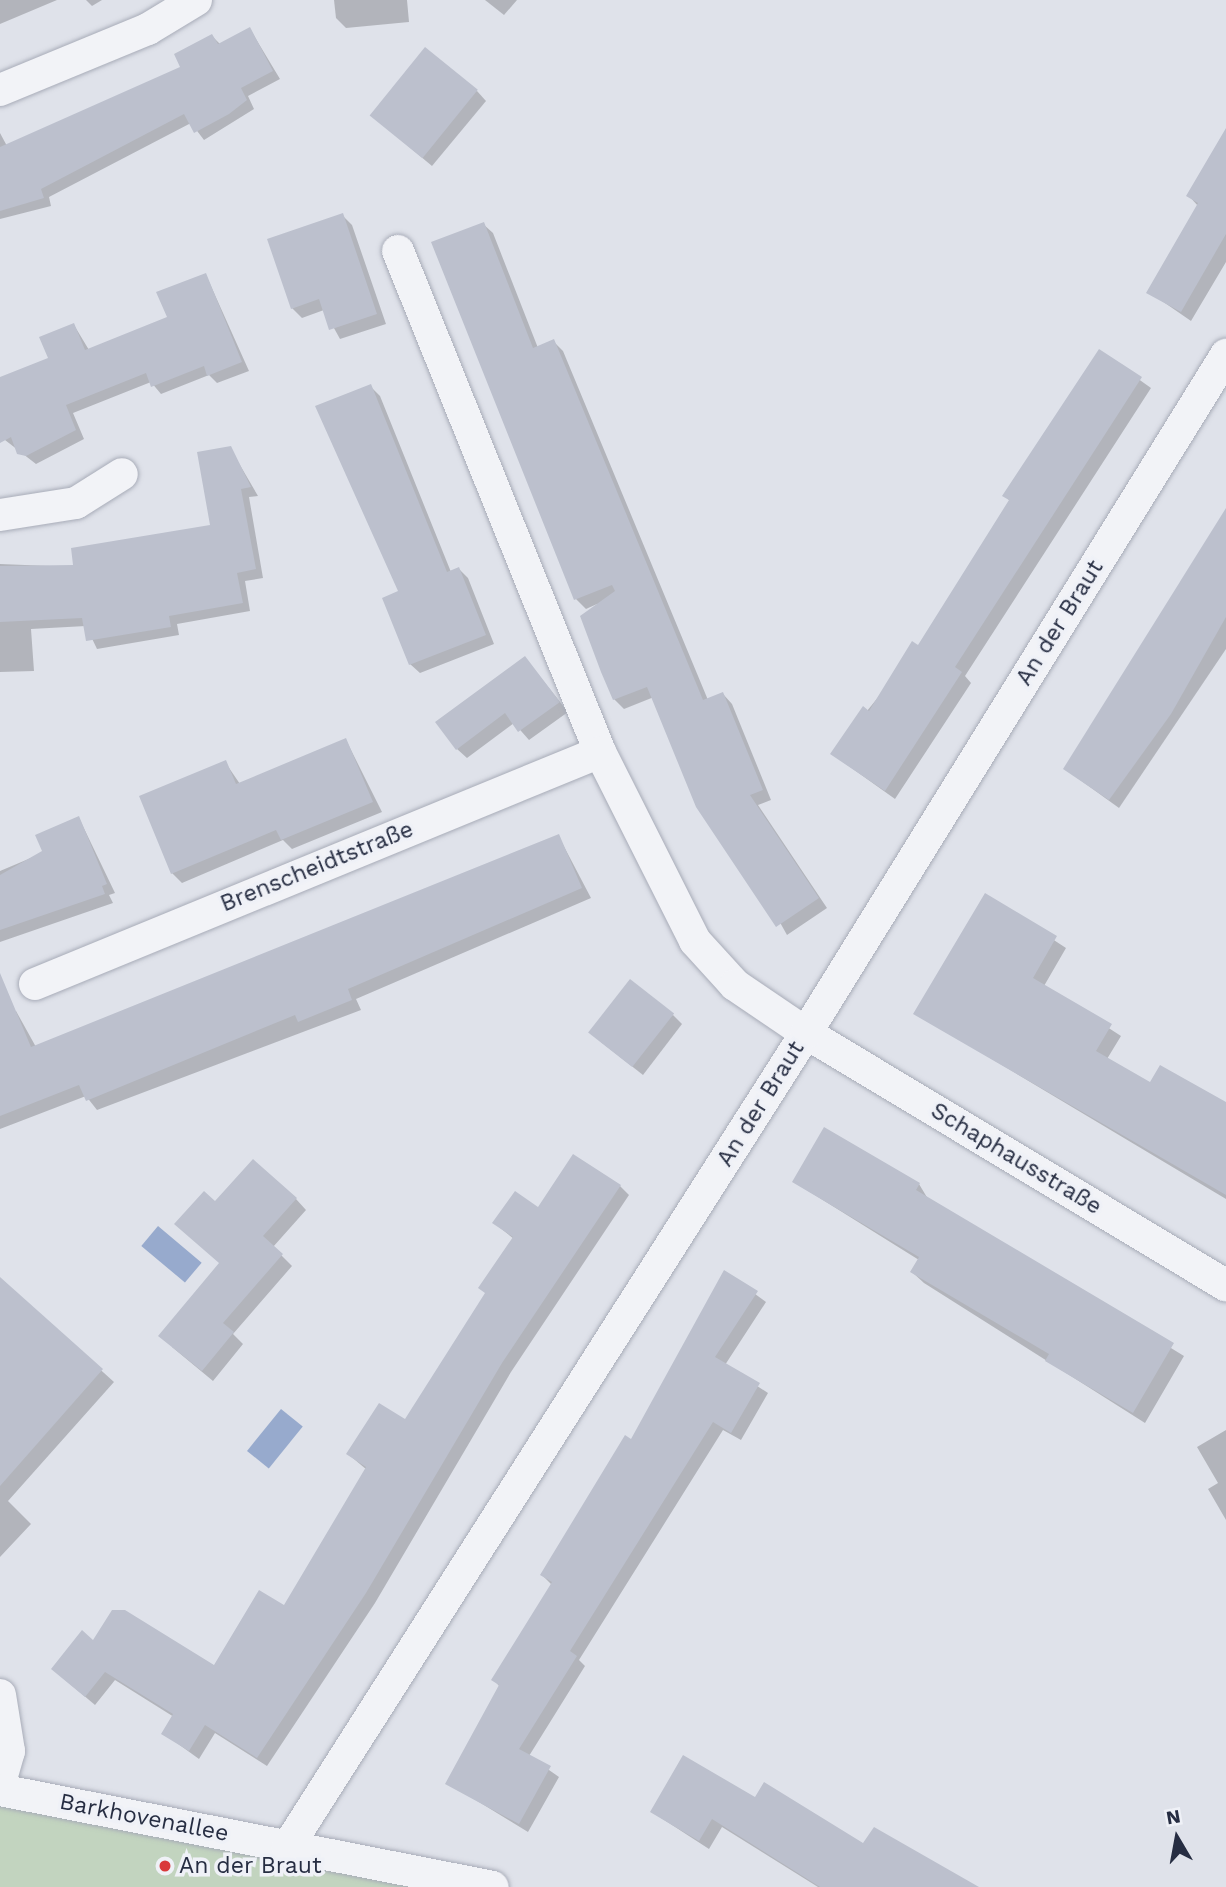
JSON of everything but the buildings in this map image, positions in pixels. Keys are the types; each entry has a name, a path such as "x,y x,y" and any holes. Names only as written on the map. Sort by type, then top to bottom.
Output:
{"street":[{"path":"0,90 148,29 196,0"},
{"path":"398,251 600,752 695,941 734,985 806,1033"},
{"name":"An der Braut","path":"286,1848 806,1033 1226,355"},
{"path":"0,515 76,503 122,474"},
{"name":"Brenscheidtstraße","path":"34,984 600,752"},
{"name":"Schaphausstraße","path":"806,1033 1226,1284"},
{"path":"0,1695 9,1751 0,1783"},
{"name":"Barkhovenallee","path":"0,1790 493,1887"}],"green space":[{"path":"0,1794 448,1887 0,1887"}],"water":[{"path":"158,1226 202,1263 185,1283 141,1246"},
{"path":"281,1409 303,1427 269,1469 247,1451"}],"place":[{"name":"An der Braut","path":"165,1866"}]}
